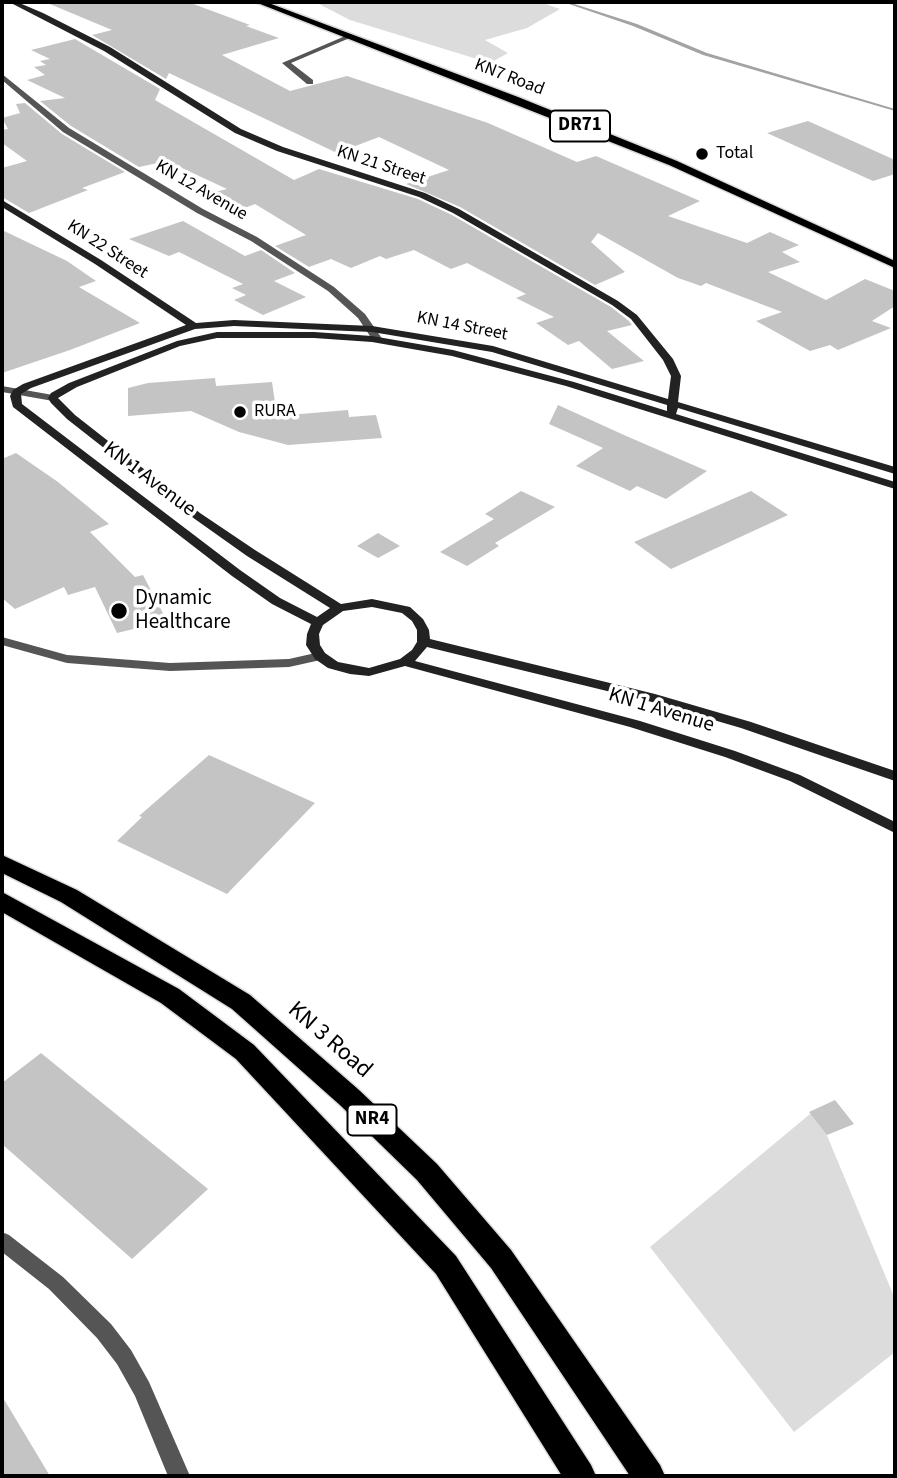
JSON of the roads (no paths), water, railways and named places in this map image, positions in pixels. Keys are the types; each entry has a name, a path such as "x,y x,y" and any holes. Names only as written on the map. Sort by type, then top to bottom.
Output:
{"highway":[{"name":"KN 3 Road","path":"2,863 69,896 241,1002 369,1116 427,1172 501,1259 649,1476"},
{"name":"NR4","path":"2,901 170,996 245,1052 446,1265 580,1476"}],"main road":[{"name":"KN7 Road","path":"258,2 673,163 895,265"}],"street":[{"name":"KN 21 Street","path":"12,2 41,13 107,49 238,131 280,149 433,200 615,303 634,317 668,359 676,376 670,417"},
{"path":"310,82 286,63 350,36"},
{"name":"KN 12 Avenue","path":"2,76 66,130 200,211 254,239 331,289 372,329 379,340"},
{"name":"KN 22 Street","path":"2,203 99,262 194,326"},
{"name":"KN 14 Street","path":"18,393 36,383 194,326 234,323 372,329 493,349 895,471"},
{"path":"194,326 207,337"},
{"name":"KN 14 Street","path":"53,398 73,385 177,344 207,337 314,335 379,340 487,361 570,384 895,486"},
{"path":"2,388 53,398"},
{"name":"KN 1 Avenue","path":"18,393 15,396 17,405 256,587 293,611 318,623"},
{"name":"KN 1 Avenue","path":"53,398 71,417 251,554 339,608"},
{"path":"372,603 406,610 417,619 423,630 424,642 417,653 405,662 369,671 349,670 333,664 320,656 313,645 313,634 318,623 339,608 372,603"},
{"path":"2,641 67,659 170,667 289,663 320,656"},
{"name":"KN 1 Avenue","path":"424,642 655,698 746,725 895,776"},
{"name":"KN 1 Avenue","path":"405,662 635,724 730,754 795,778 895,828"},
{"path":"2,1241 56,1283 104,1331 124,1357 142,1389 179,1476"}],"waterway":[{"path":"565,2 635,25 705,54 895,110"}],"place":[{"name":"Total","path":"702,154"},
{"name":"RURA","path":"240,412"},
{"name":"Dynamic Healthcare","path":"119,611"}]}
